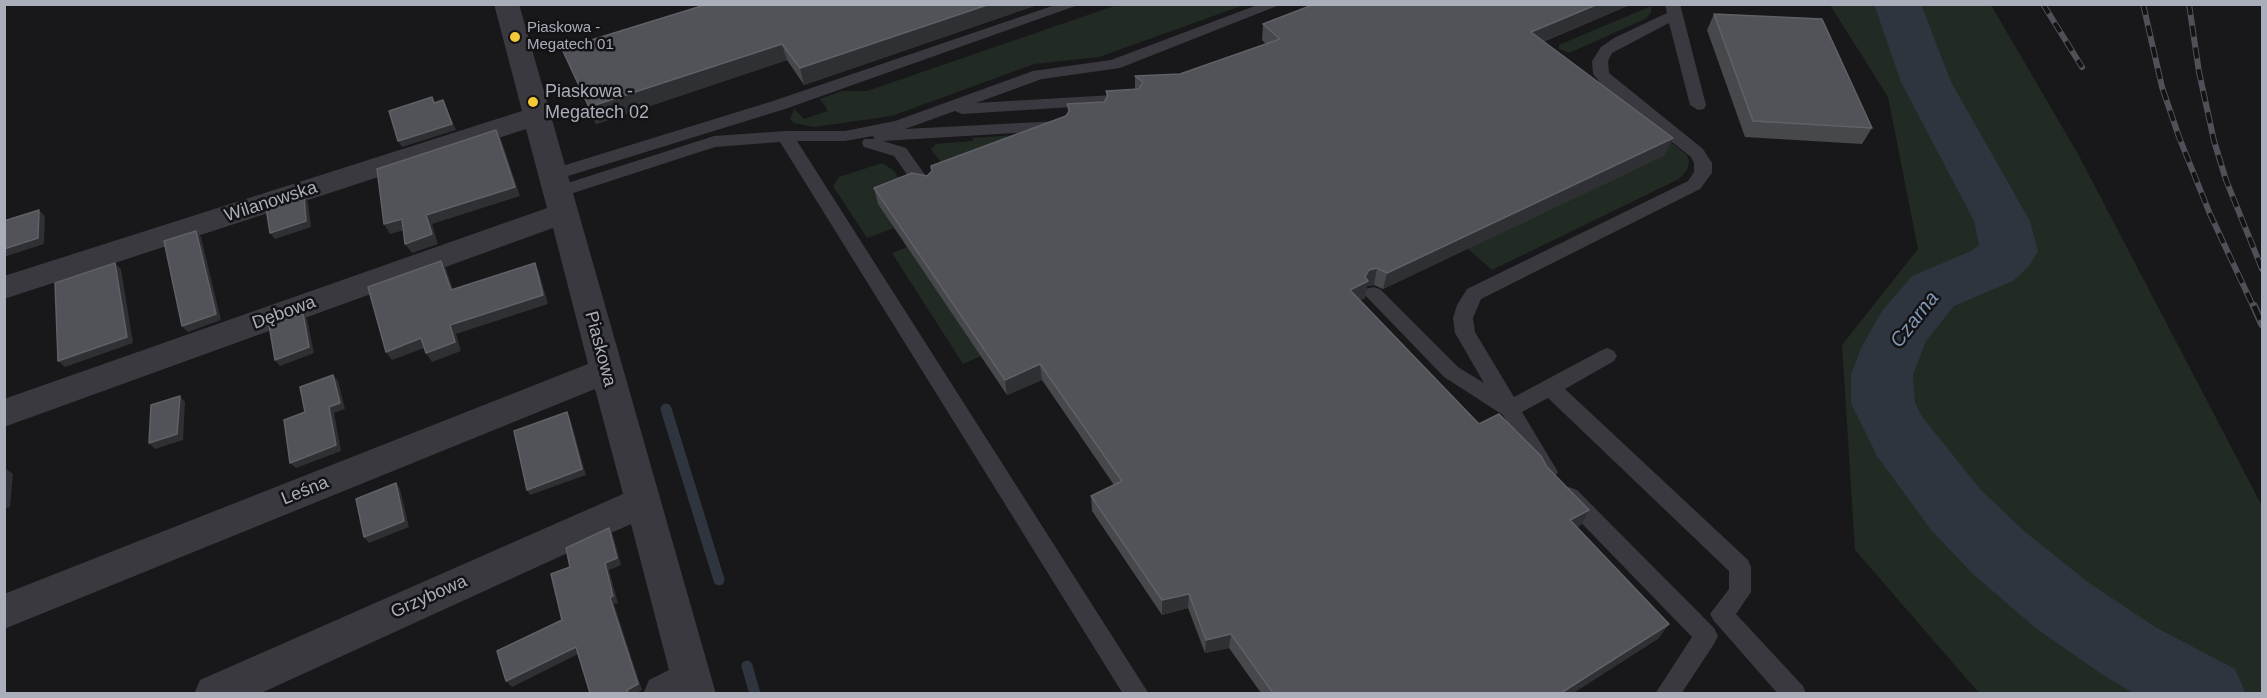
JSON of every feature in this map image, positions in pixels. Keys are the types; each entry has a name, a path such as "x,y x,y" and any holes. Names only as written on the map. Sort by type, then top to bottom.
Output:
{"street":[{"name":"Piaskowa","path":"506,4 606,371 644,501 684,689"},
{"name":"Wilanowska","path":"4,288 537,116"},
{"name":"Dębowa","path":"4,413 558,193"},
{"name":"Leśna","path":"4,612 606,371"},
{"name":"Grzybowa","path":"214,693 644,501"}],"lane":[{"path":"558,193 779,105 1074,4"},
{"path":"845,136 904,123 1039,74 1114,65 1275,4"},
{"path":"1698,105 1674,10 1606,50 1600,61 1601,74 1613,87 1697,153 1703,163 1703,173 1694,185 1474,294 1466,305 1463,318 1465,333 1549,475 1706,636"},
{"path":"940,111 1133,99"},
{"path":"904,123 1098,112"},
{"path":"558,193 714,142 785,136 907,137 1061,126"},
{"path":"785,136 1137,693"},
{"path":"845,136 900,152 924,186"},
{"path":"1373,294 1450,372 1510,409"},
{"path":"1510,409 1608,356"},
{"path":"1550,387 1740,567 1740,592 1667,693"},
{"path":"1722,614 1794,693"}],"shaded area":[{"path":"1117,5 1244,5 1099,57 1034,64 892,116 814,127 794,123 790,119 794,109 804,119 828,111 820,99 842,91 867,91"},
{"path":"1830,5 1991,5 2078,154 2262,506 2262,693 1979,693 1855,550 1842,345 1918,249 1888,97"},
{"path":"1651,6 1651,13 1645,19 1569,53 1559,49 1559,45"},
{"path":"1624,105 1687,155 1689,162 1687,170 1679,179 1492,270 1468,249"},
{"path":"1062,132 951,176 931,149 936,144 973,141 973,138"},
{"path":"882,163 893,170 909,192 894,228 867,238 833,186 839,177"},
{"path":"907,247 981,356 963,364 892,253"}],"building":[{"path":"708,4 990,4 800,68 782,44 589,107 562,49"},
{"path":"1315,4 1598,4 1531,32 1673,138 1387,273 1377,268 1369,270 1365,277 1368,281 1350,290 1479,424 1499,414 1541,456 1547,467 1589,510 1570,520 1669,624 1561,693 1273,693 1231,634 1206,640 1189,594 1162,600 1091,496 1122,481 1040,364 1005,380 874,188 912,173 927,176 932,171 931,166 1066,116 1070,110 1067,104 1104,102 1108,96 1106,91 1139,89 1143,82 1135,76 1180,74 1280,39 1263,24"},
{"path":"1714,14 1822,19 1872,128 1753,121"},
{"path":"432,97 434,103 443,100 452,124 398,141 389,111"},
{"path":"496,130 515,187 426,215 432,234 405,244 402,219 384,224 377,169"},
{"path":"304,196 306,221 270,233 266,208"},
{"path":"39,210 38,238 4,249 4,221"},
{"path":"196,231 216,314 182,326 164,241"},
{"path":"441,261 451,290 535,263 543,295 450,325 455,342 426,353 421,338 386,352 368,287"},
{"path":"115,263 127,337 58,361 55,283"},
{"path":"303,313 309,347 275,360 269,325"},
{"path":"333,375 340,403 329,407 336,445 290,463 284,420 305,412 300,387"},
{"path":"180,396 177,434 149,443 151,405"},
{"path":"567,412 582,469 527,490 514,431"},
{"path":"396,483 404,521 364,537 356,499"},
{"path":"609,528 617,558 605,563 613,596 610,598 638,684 627,690 628,693 590,693 576,647 506,681 497,651 562,620 551,574 570,567 566,548"}],"waterway":[{"name":"Czarna","path":"1897,4 1926,82 2002,221 2009,251 1992,266 1933,291 1903,327 1882,375 1883,403 1900,437 1924,470 1956,510 1999,553 2063,606 2129,651 2208,694"},
{"path":"666,409 719,580"},
{"path":"747,666 755,694"}],"railway":[{"path":"2043,4 2082,67"},
{"path":"2143,4 2162,87 2179,137 2210,214 2254,308"},
{"path":"2189,4 2199,72 2214,141 2226,180 2262,269"},
{"path":"2254,306 2262,324"}],"place":[{"name":"Piaskowa - Megatech 01","path":"515,37"},
{"name":"Piaskowa - Megatech 02","path":"533,102"}]}
